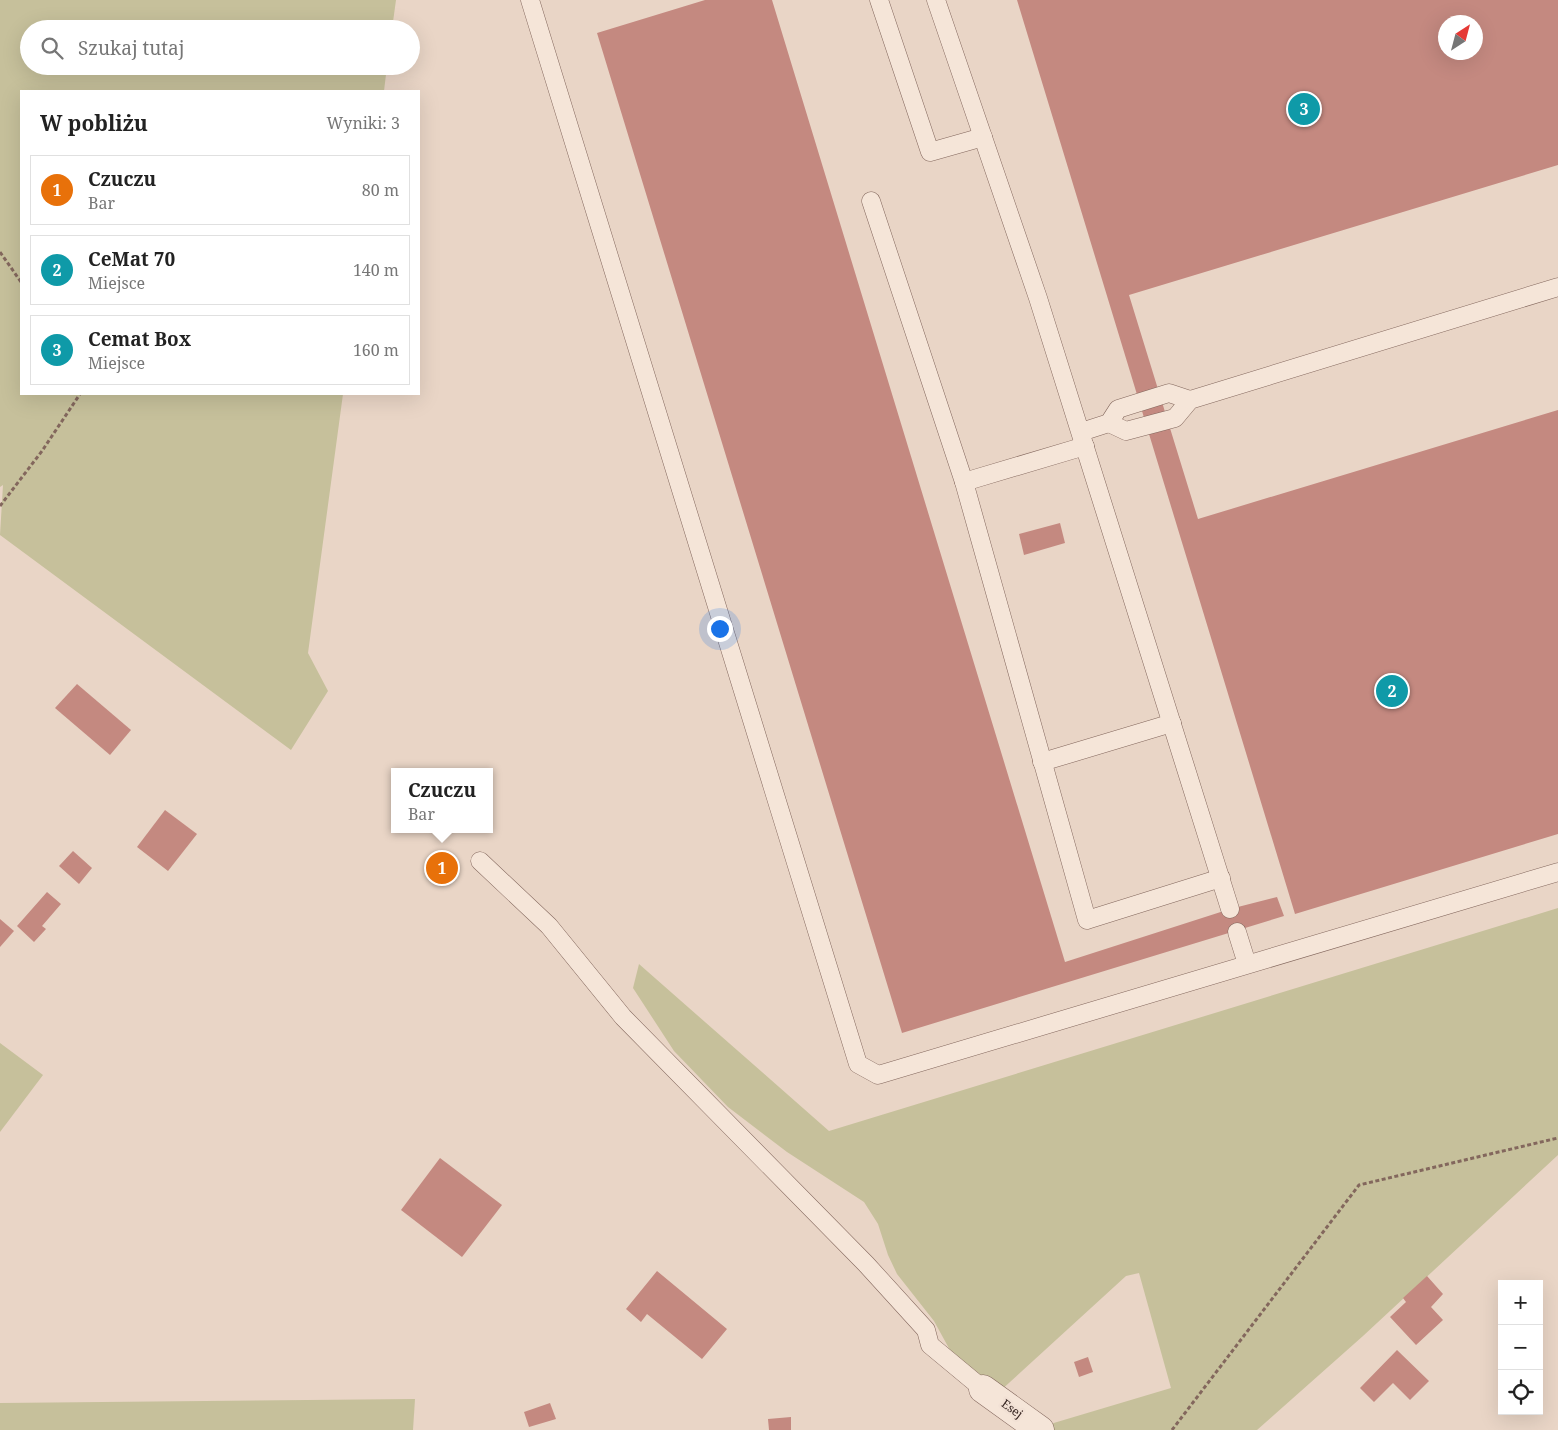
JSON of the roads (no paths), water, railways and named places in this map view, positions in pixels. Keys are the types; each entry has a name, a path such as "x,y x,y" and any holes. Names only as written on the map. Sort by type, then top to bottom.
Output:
{"street":[{"name":"Esej","path":"983,1389 1040,1430"}],"lane":[{"path":"530,0 858,1064 878,1075 1558,872"},
{"path":"879,0 930,152 983,137"},
{"path":"936,0 1083,439 1230,909"},
{"path":"871,201 964,482 1087,920 1220,878"},
{"path":"1109,423 1126,432 1175,418 1190,400 1558,288"},
{"path":"964,482 1083,439 1109,423 1118,409 1169,392 1190,400"},
{"path":"1042,762 1172,723"},
{"path":"480,861 549,926 623,1017 866,1264 926,1330 930,1345 983,1389"},
{"path":"1237,932 1248,964"}],"place":[{"name":"Cemat Box","path":"1304,109"},
{"name":"CeMat 70","path":"1392,691"},
{"name":"Czuczu","path":"442,868"}]}
